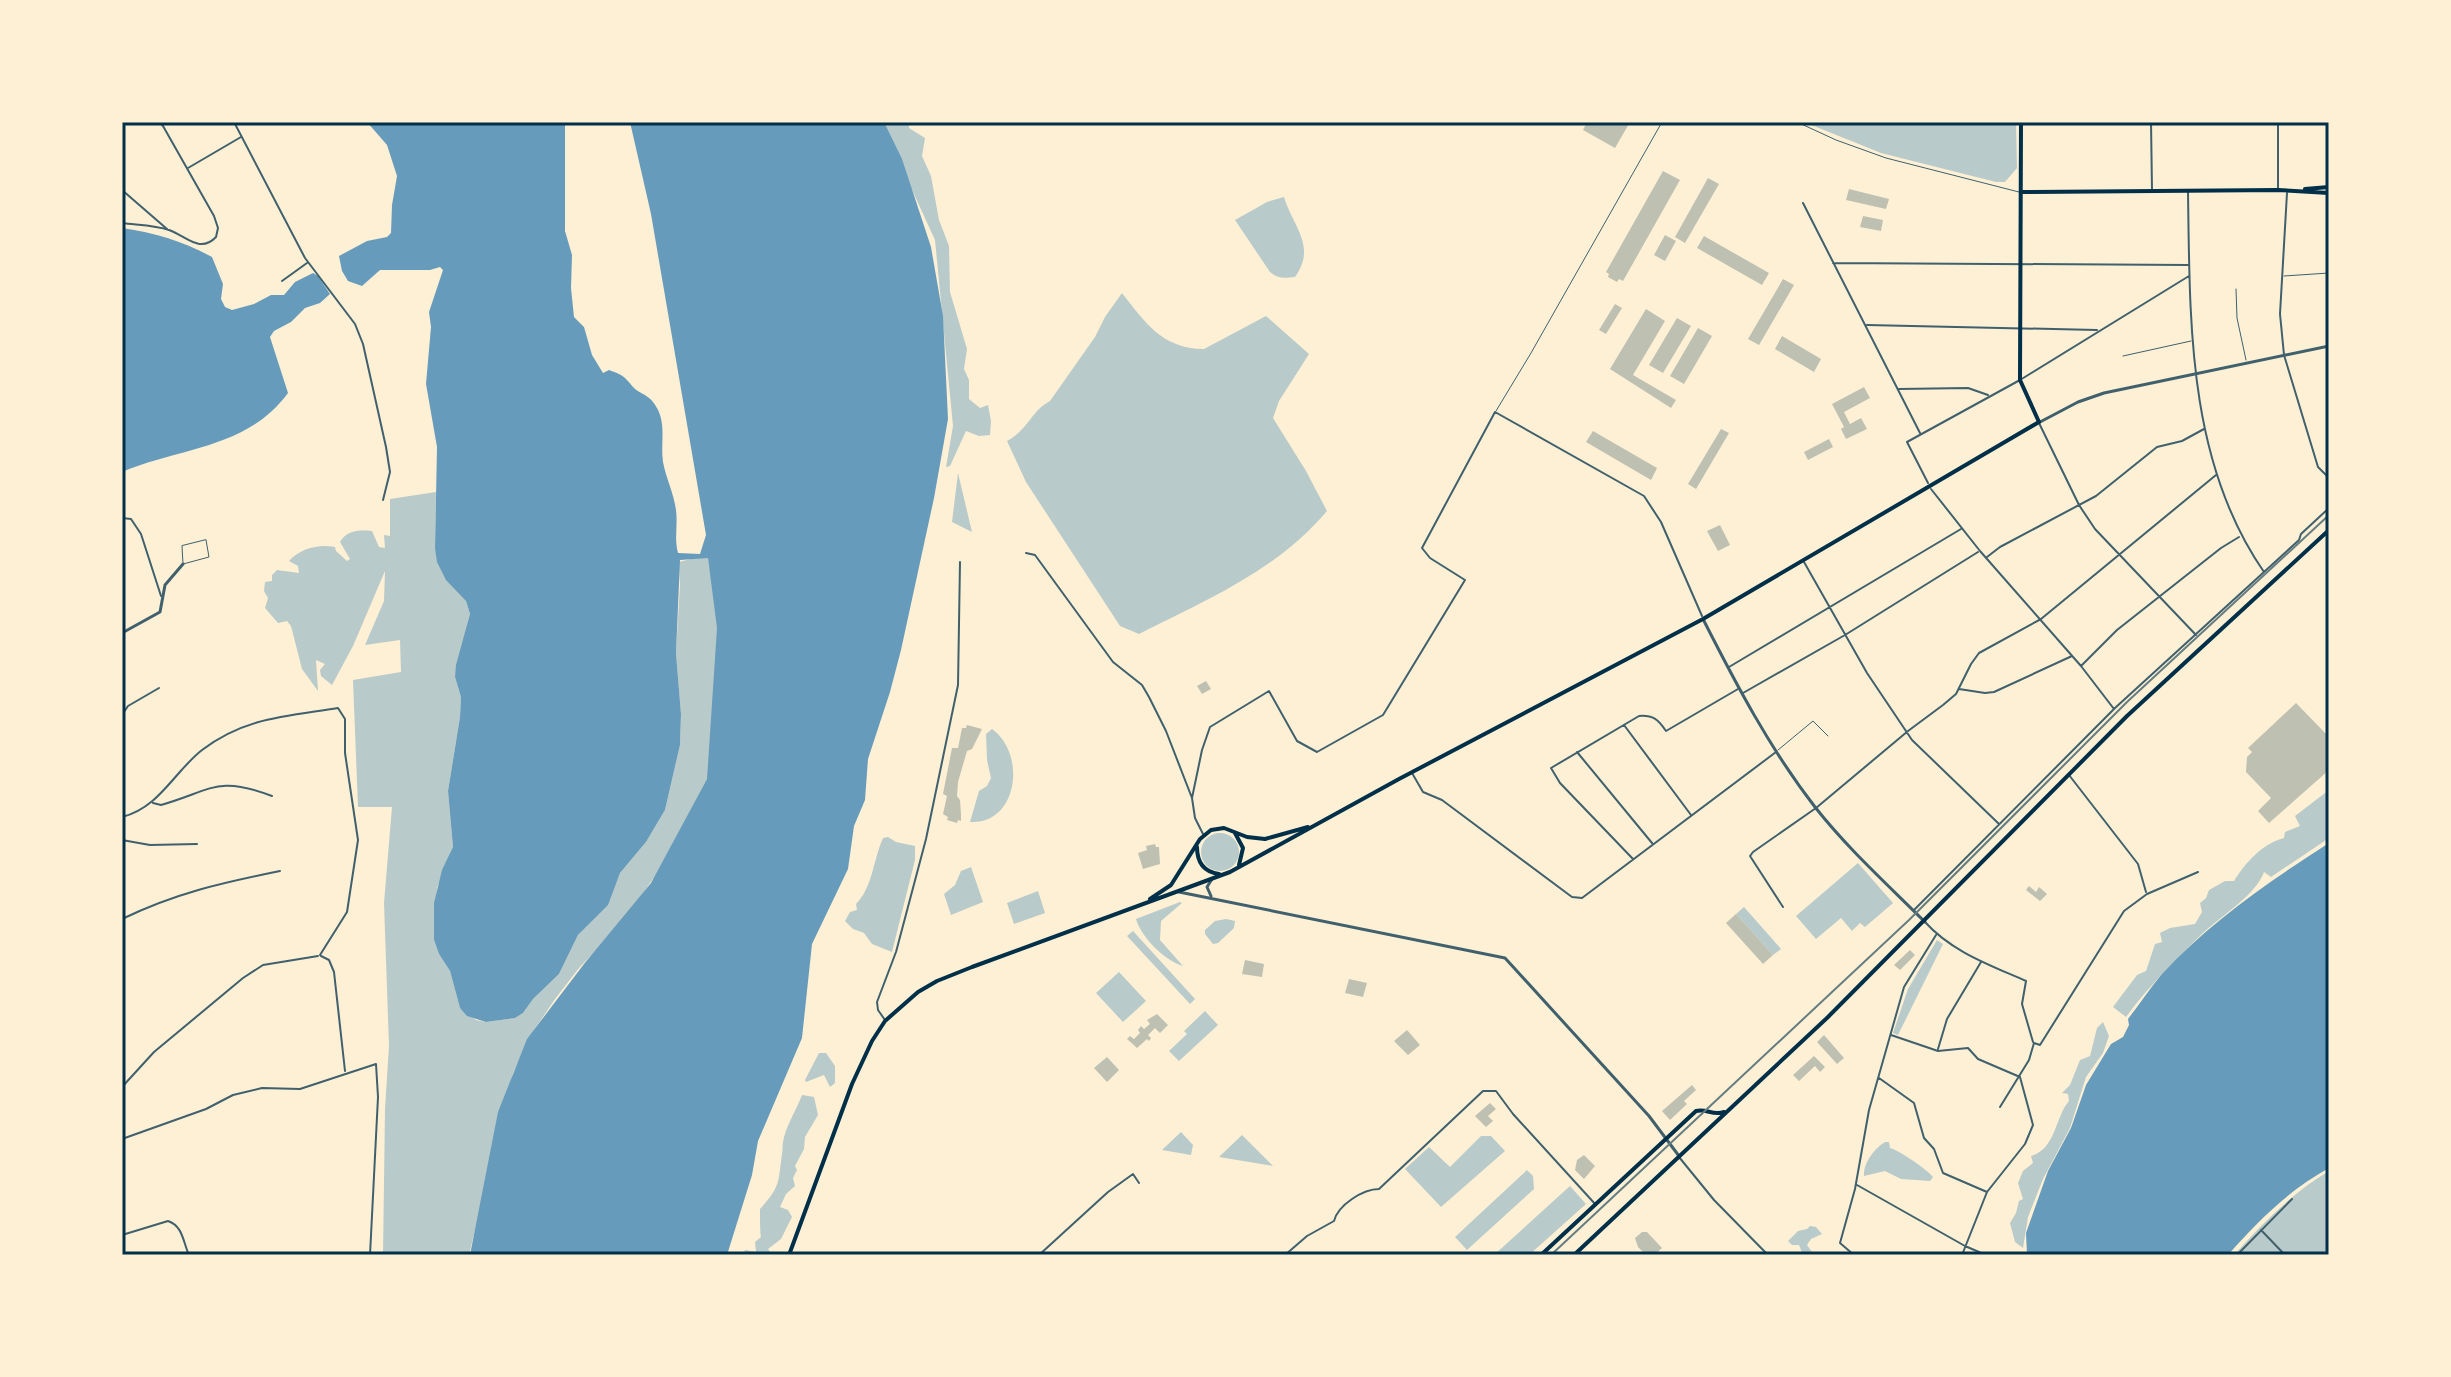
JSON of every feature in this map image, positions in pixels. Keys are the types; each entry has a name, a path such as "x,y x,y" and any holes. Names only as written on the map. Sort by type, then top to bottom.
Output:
{"main road":[{"path":"789,1255 857,1070 885,1021 918,992 937,981 1137,905 1177,893 1235,868 1703,619 2039,422 2020,380 2021,122"},
{"path":"2021,192 2329,190"},
{"path":"1574,1255 1806,1038 2127,716 2329,530"},
{"path":"1137,905 1169,887 1180,875 1203,835 1215,828 1265,839 1317,824"},
{"path":"1230,830 1239,837 1243,848 1242,859 1235,868"},
{"path":"1198,843 1197,854 1201,864 1210,872 1221,875"},
{"path":"1169,887 1170,893 1177,893"},
{"path":"1541,1255 1696,1111 1717,1114 1733,1106"},
{"path":"1702,1134 1709,1124 1709,1113"}],"street":[{"path":"234,122 286,224 309,262 330,287 340,307 354,322 363,344 383,427 390,472 383,500"},
{"path":"2151,122 2152,191"},
{"path":"2278,122 2278,190"},
{"path":"122,190 168,230 201,245 214,240 217,233 214,216 162,123"},
{"path":"187,169 242,137"},
{"path":"2287,190 2280,314 2284,355 2318,467 2329,478"},
{"path":"2188,191 2191,341 2205,429 2216,475 2240,536 2264,572"},
{"path":"1803,203 1920,433"},
{"path":"122,223 168,230"},
{"path":"282,281 309,262"},
{"path":"1833,263 2189,265"},
{"path":"2114,709 2081,666 1962,529 1930,487 1907,442 2020,380 2189,276"},
{"path":"1866,325 2099,330"},
{"path":"2196,635 2095,529 2079,505 2039,422 2090,397 2195,372 2329,346"},
{"path":"1897,389 1968,388 1989,395"},
{"path":"1192,798 1210,727 1269,691 1297,741 1317,752 1383,715 1465,580 1430,558 1422,548 1495,412 1644,496 1661,522 1703,619 1740,691 1776,752 1816,808 1936,935 1981,961 2026,981 2022,1004 2034,1043 2020,1077 2000,1107"},
{"path":"1986,558 2000,547 2096,496 2157,447 2182,441 2205,429"},
{"path":"1783,907 1750,856 1816,808 1943,705 1958,689 1979,653 2041,619 2216,475"},
{"path":"1914,911 2114,709 2329,508"},
{"path":"122,518 131,519 141,534 162,597"},
{"path":"1728,667 1962,529"},
{"path":"2081,666 2117,630 2240,536"},
{"path":"1633,859 1550,769 1639,716 1650,715 1660,721 1666,731 1845,635 1980,551"},
{"path":"1026,553 1035,555 1113,662 1142,685 1166,731 1203,835"},
{"path":"1803,561 1867,673 1912,740 1999,825"},
{"path":"885,1021 877,1002 896,952 926,839 958,685 960,562"},
{"path":"122,633 160,612 165,585 183,564"},
{"path":"1958,689 1994,692 2072,656"},
{"path":"122,715 128,706 159,688"},
{"path":"122,817 152,803 189,761 226,735 263,719 338,708 345,719 345,753 358,840 347,912 320,955"},
{"path":"1623,724 1691,815"},
{"path":"1576,751 1652,844"},
{"path":"1412,772 1423,792 1442,800 1572,897 1582,898 1776,752"},
{"path":"2069,774 2094,811 2138,864 2147,894"},
{"path":"152,803 161,805 210,787 232,784 272,796"},
{"path":"122,840 150,845 197,844"},
{"path":"122,919 148,906 203,887 280,871"},
{"path":"2034,1043 2040,1045 2124,911 2147,894 2198,872"},
{"path":"1212,878 1207,891 1214,899"},
{"path":"1177,893 1502,957 1649,1116 1714,1200 1768,1255"},
{"path":"1854,1255 1840,1243 1856,1185 1878,1078 1904,987 1936,935"},
{"path":"122,1087 154,1052 243,978 263,965 320,955 329,960 334,972 345,1072"},
{"path":"1938,1051 1947,1019 1981,961"},
{"path":"1890,1035 1938,1051 1968,1048 1978,1059 2020,1077"},
{"path":"122,1139 206,1109 233,1095 262,1088 300,1089 376,1064 378,1097 370,1255"},
{"path":"1962,1255 1987,1192 2025,1144 2033,1125 2020,1077"},
{"path":"1878,1078 1914,1103 1924,1138 1934,1149 1943,1173 1987,1192"},
{"path":"1285,1255 1307,1236 1334,1221 1336,1214 1362,1192 1379,1189 1483,1091 1496,1091 1596,1205"},
{"path":"1039,1255 1108,1192 1133,1174 1139,1183"},
{"path":"1856,1185 1986,1255"},
{"path":"2237,1255 2292,1199"},
{"path":"122,1235 160,1221 175,1223 189,1255"},
{"path":"2260,1229 2285,1255"},
{"path":"2274,1255 2278,1248"}],"lane":[{"path":"1495,412 1662,122"},
{"path":"1797,122 1886,158 2021,192"},
{"path":"2281,276 2329,273"},
{"path":"2236,289 2237,318 2247,362"},
{"path":"2123,356 2191,341"},
{"path":"206,540 209,557 183,564 182,546 206,540"},
{"path":"1776,752 1813,721 1828,736"}],"shaded area":[{"path":"881,122 909,122 909,128 925,138 922,156 931,176 939,220 949,246 950,292 967,349 964,369 969,380 969,399 980,408 988,405 990,435 979,436 966,431 950,466 946,467 953,426 935,240"},
{"path":"1804,122 2016,122 2017,168 2005,182 1996,182 1881,153"},
{"path":"1284,197 1301,237 1304,256 1295,277 1281,278 1270,272 1235,220 1267,202"},
{"path":"1122,293 1156,332 1189,348 1204,349 1266,316 1309,354 1279,401 1273,418 1327,511 1286,551 1263,567 1215,596 1139,634 1120,626 1026,482 1007,441 1050,401"},
{"path":"958,473 972,532 952,522"},
{"path":"436,492 435,548 466,601 470,614 455,677 461,697 448,791 453,847 437,888 434,940 450,971 460,1008 476,1020 486,1022 515,1018 523,1013 559,974 578,935 607,905 620,873 646,842 665,810 680,745 676,653 679,562 698,557 708,558 717,612 719,664 714,766 657,873 623,922 579,968 530,1036 513,1073 469,1255 383,1255 389,1046 384,903 392,807 358,807 353,680 401,672 400,640 365,645 384,601 385,571 353,646 332,685 321,676 320,670 325,664 316,660 318,691 302,669 291,626 287,621 278,623 265,608 268,598 264,591 265,582 272,581 272,575 277,570 299,573 298,566 289,561 305,550 335,547 347,561 350,559 340,542 350,533 372,531 379,547 385,548 384,535 390,536 390,499"},
{"path":"992,729 1003,740 1010,754 1012,786 999,812 986,820 970,822 979,791 987,786 991,778 986,734"},
{"path":"2329,790 2329,838 2271,877 2264,872 2254,889 2182,953 2126,1017 2113,1007 2137,975 2146,971 2155,944 2162,942 2160,933 2195,924 2202,912 2200,903 2209,890 2225,881 2234,881 2262,849 2284,838 2285,832 2300,826 2295,816"},
{"path":"1220,833 1234,838 1239,852 1234,866 1220,871 1206,866 1201,852 1206,838"},
{"path":"883,838 915,846 915,860 892,952 872,944 864,933 853,929 845,921 850,912 857,910 856,904 869,881"},
{"path":"1858,863 1893,903 1865,927 1860,923 1852,931 1841,918 1816,939 1796,916"},
{"path":"971,867 983,902 951,915 944,894 955,885 961,871"},
{"path":"1038,891 1045,913 1014,924 1007,903"},
{"path":"1180,902 1161,921 1160,940 1183,966 1155,947 1136,919"},
{"path":"1744,907 1781,949 1773,955 1736,914"},
{"path":"1215,921 1235,921 1234,928 1213,944 1205,930"},
{"path":"1133,931 1195,999 1190,1004 1127,936"},
{"path":"1937,940 1943,944 1898,1035 1893,1033 1908,989"},
{"path":"1119,972 1146,1001 1123,1022 1096,993"},
{"path":"1205,1011 1218,1025 1179,1061 1169,1051"},
{"path":"2103,1022 2109,1036 2103,1053 2086,1077 2070,1128 2043,1179 2028,1217 2023,1248 2015,1242 2010,1223 2019,1201 2023,1199 2018,1183 2023,1171 2033,1163 2031,1156 2046,1147 2050,1140 2069,1101 2068,1094 2062,1093 2070,1085 2080,1060 2090,1056 2097,1028"},
{"path":"819,1053 826,1053 835,1066 835,1083 830,1087 824,1075 805,1080"},
{"path":"802,1095 814,1097 818,1115 805,1137 804,1149 795,1166 795,1186 786,1194 780,1207 788,1210 792,1217 781,1239 768,1249 772,1255 743,1255 745,1250 756,1252 755,1242 761,1237 760,1209 777,1183 784,1136"},
{"path":"1181,1132 1193,1145 1191,1155 1162,1150"},
{"path":"1242,1135 1273,1166 1219,1157"},
{"path":"1481,1136 1491,1136 1505,1151 1441,1207 1405,1169 1429,1147 1450,1167"},
{"path":"1885,1142 1930,1174 1933,1177 1930,1181 1901,1179 1885,1171 1864,1176 1870,1156"},
{"path":"1527,1170 1533,1176 1534,1189 1467,1250 1455,1237"},
{"path":"2329,1171 2329,1255 2234,1255 2278,1209"},
{"path":"1570,1186 1586,1204 1529,1255 1494,1255"},
{"path":"1816,1227 1822,1234 1811,1239 1807,1245 1814,1255 1803,1255 1799,1245 1788,1241 1798,1231"}],"water":[{"path":"367,122 565,122 565,231 572,255 574,317 584,327 592,355 603,373 609,370 623,376 635,389 651,399 658,409 662,424 663,462 676,510 678,553 700,554 706,535 651,214 630,122 884,122 902,159 931,247 943,316 948,419 934,498 901,650 868,759 865,800 854,826 848,869 812,944 802,1038 758,1141 752,1175 727,1255 470,1255 498,1112 527,1039 651,883 707,779 717,628 708,558 680,560 676,653 680,745 665,810 646,842 620,873 608,905 578,935 559,974 523,1013 515,1018 486,1022 467,1016 460,1008 450,971 434,940 434,903 442,870 453,847 448,791 461,697 455,677 470,614 466,601 446,580 437,562 435,548 437,447 426,384 431,327 429,312 443,270 440,267 430,270 380,270 362,286 348,281 342,271 339,256 391,233 397,176 387,145"},
{"path":"122,228 168,238 212,257 223,284 221,299 225,307 232,310 271,295 284,295 295,282 313,273 330,294 320,303 305,308 270,337 288,393 272,411 233,436 122,472"},
{"path":"2329,843 2329,1168 2275,1207 2228,1255 2027,1255 2026,1233 2048,1171 2071,1128 2086,1085 2111,1044 2123,1037 2129,1025 2128,1019 2162,974 2200,937 2263,887"}],"building":[{"path":"1587,122 1630,122 1615,148 1583,130"},
{"path":"1663,171 1680,180 1623,281 1619,279 1617,282 1606,272"},
{"path":"1708,178 1719,184 1685,243 1675,237"},
{"path":"1849,189 1889,199 1886,209 1846,200"},
{"path":"1863,216 1883,220 1881,231 1860,227"},
{"path":"1665,235 1676,241 1665,261 1654,255"},
{"path":"1704,236 1769,273 1762,285 1697,248"},
{"path":"1783,279 1794,285 1759,345 1748,339"},
{"path":"1615,304 1622,308 1606,334 1599,330"},
{"path":"1646,309 1665,321 1633,375 1676,400 1671,408 1610,369"},
{"path":"1677,318 1691,326 1663,373 1649,365"},
{"path":"1698,328 1712,336 1684,384 1670,376"},
{"path":"1782,336 1821,359 1814,372 1775,349"},
{"path":"1864,387 1870,398 1844,412 1850,424 1861,418 1867,429 1846,439 1841,429 1844,427 1832,404"},
{"path":"1721,429 1729,433 1696,489 1688,484"},
{"path":"1593,431 1657,468 1651,480 1586,442"},
{"path":"1829,439 1833,447 1808,460 1804,452"},
{"path":"1720,525 1730,545 1718,551 1707,531"},
{"path":"1206,681 1211,689 1202,694 1197,686"},
{"path":"2296,703 2329,737 2329,770 2269,823 2258,811 2271,798 2246,772 2247,757 2252,752 2248,748"},
{"path":"967,725 982,729 972,749 967,751 958,782 961,821 957,823 947,820 948,817 943,814 947,796 943,794 952,748 958,748 962,728"},
{"path":"1155,844 1159,847 1160,864 1143,869 1138,853 1147,850 1146,846"},
{"path":"2029,886 2036,892 2039,887 2047,894 2040,901 2026,890"},
{"path":"1736,914 1773,955 1763,964 1726,923"},
{"path":"1910,950 1915,955 1900,970 1894,965"},
{"path":"1245,960 1264,964 1262,977 1242,974"},
{"path":"1349,979 1367,983 1363,997 1345,993"},
{"path":"1157,1014 1168,1025 1160,1033 1155,1028 1148,1035 1151,1038 1149,1041 1147,1039 1137,1048 1127,1039 1130,1036 1134,1039 1140,1033 1138,1030 1141,1026 1144,1029 1150,1024 1147,1020"},
{"path":"1407,1030 1420,1045 1408,1055 1394,1041"},
{"path":"1824,1035 1844,1058 1837,1064 1817,1042"},
{"path":"1814,1056 1825,1067 1820,1072 1815,1066 1799,1081 1793,1075"},
{"path":"1107,1057 1119,1070 1107,1082 1094,1068"},
{"path":"1692,1085 1696,1090 1670,1120 1662,1111"},
{"path":"1490,1103 1496,1109 1488,1116 1493,1121 1486,1127 1475,1116"},
{"path":"1584,1155 1595,1166 1584,1179 1575,1170 1577,1160"},
{"path":"1647,1232 1662,1248 1654,1255 1646,1255 1638,1247 1635,1238"}],"tram line":[{"path":"1551,1255 1909,920 2127,702 2329,515"}]}
